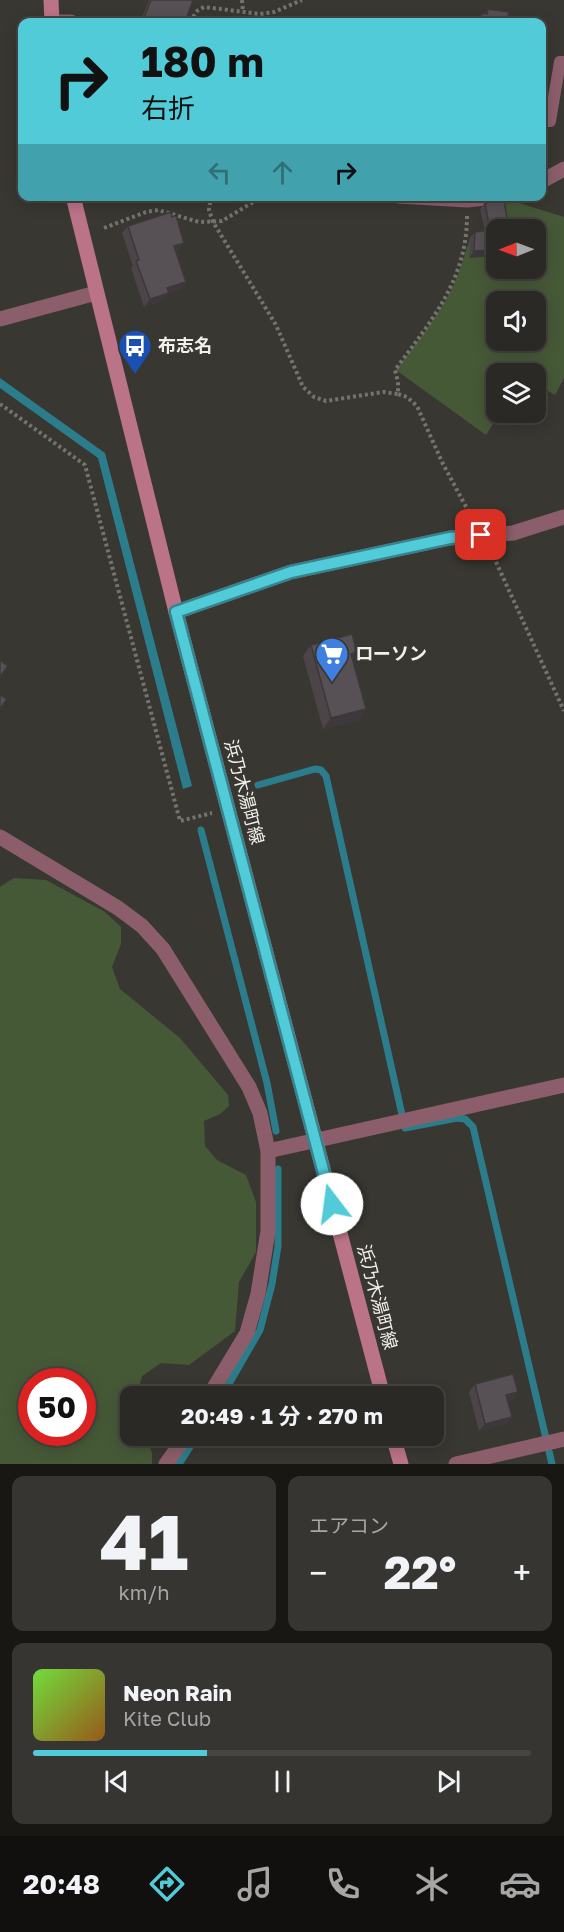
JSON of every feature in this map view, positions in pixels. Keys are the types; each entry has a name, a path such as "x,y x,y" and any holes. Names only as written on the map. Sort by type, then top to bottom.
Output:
{"main road":[{"path":"51,0 52,18"},
{"name":"浜乃木湯町線","path":"74,201 176,612 380,1386"},
{"path":"396,1446 401,1464"}],"street":[{"path":"546,179 564,169"},
{"path":"0,319 96,293"},
{"path":"176,612 291,572 450,538 513,533 564,517"},
{"path":"0,837 118,908 142,926 163,949 249,1087 260,1113 268,1151 268,1231 258,1294 247,1333 215,1386"},
{"path":"268,1151 564,1085"},
{"path":"456,1464 551,1442"},
{"path":"166,1464 179,1446"}],"lane":[{"path":"546,121 550,121 560,62 564,62"}],"path":[{"path":"242,0 243,12"},
{"path":"192,18 196,11 204,7 260,14 274,12 302,0"},
{"path":"210,201 209,210 213,222 276,325 298,378 308,393 319,400 326,401 383,392 407,397 417,406 442,462 488,545 564,711"},
{"path":"104,228 146,212 158,210 199,222 222,221 255,201"},
{"path":"398,394 399,382 395,370 438,312 459,270 467,232 467,201"},
{"path":"0,404 85,465 180,821 229,809"}],"green space":[{"path":"516,202 564,217 564,378 555,395 546,390 546,363 486,363 486,423 494,423 486,435 396,370 446,300 458,276 471,236 486,235 486,279 546,279 546,219 506,219 503,204"},
{"path":"14,878 46,880 105,912 121,927 121,944 112,967 120,989 180,1038 228,1095 229,1106 220,1114 204,1121 205,1146 217,1160 246,1175 256,1202 256,1252 239,1282 235,1331 189,1365 161,1363 142,1376 140,1386 120,1386 120,1446 150,1446 152,1464 0,1464 0,887"}],"water":[{"path":"0,378 105,453 192,786 183,789 98,458 0,388"}],"building":[{"path":"151,0 193,0 186,18 144,18"},
{"path":"488,9 509,12 508,18 481,18 482,13 487,14"},
{"path":"504,201 507,219 488,219 485,203"},
{"path":"171,212 172,217 176,215 184,243 174,246 186,282 167,288 169,293 150,299 136,261 139,260 128,226"},
{"path":"486,231 486,250 474,251 475,232"},
{"path":"352,634 357,652 351,654 366,709 331,718 311,645"},
{"path":"0,660 8,666 0,677"},
{"path":"0,695 7,699 0,709"},
{"path":"513,1374 518,1392 506,1395 512,1417 485,1424 475,1384"}],"waterway":[{"path":"258,785 315,769 321,770 326,776 405,1128 457,1118 465,1119 473,1127 552,1464"},
{"path":"201,830 267,1083 276,1131"},
{"path":"228,1386 260,1330 272,1284 278,1246 278,1169"},
{"path":"179,1464 191,1446"}],"place":[{"name":"布志名","path":"135,375"},
{"name":"ローソン","path":"332,683"}],"route":[{"path":"332,1204 176,612 291,572 450,538 481,535"}]}
